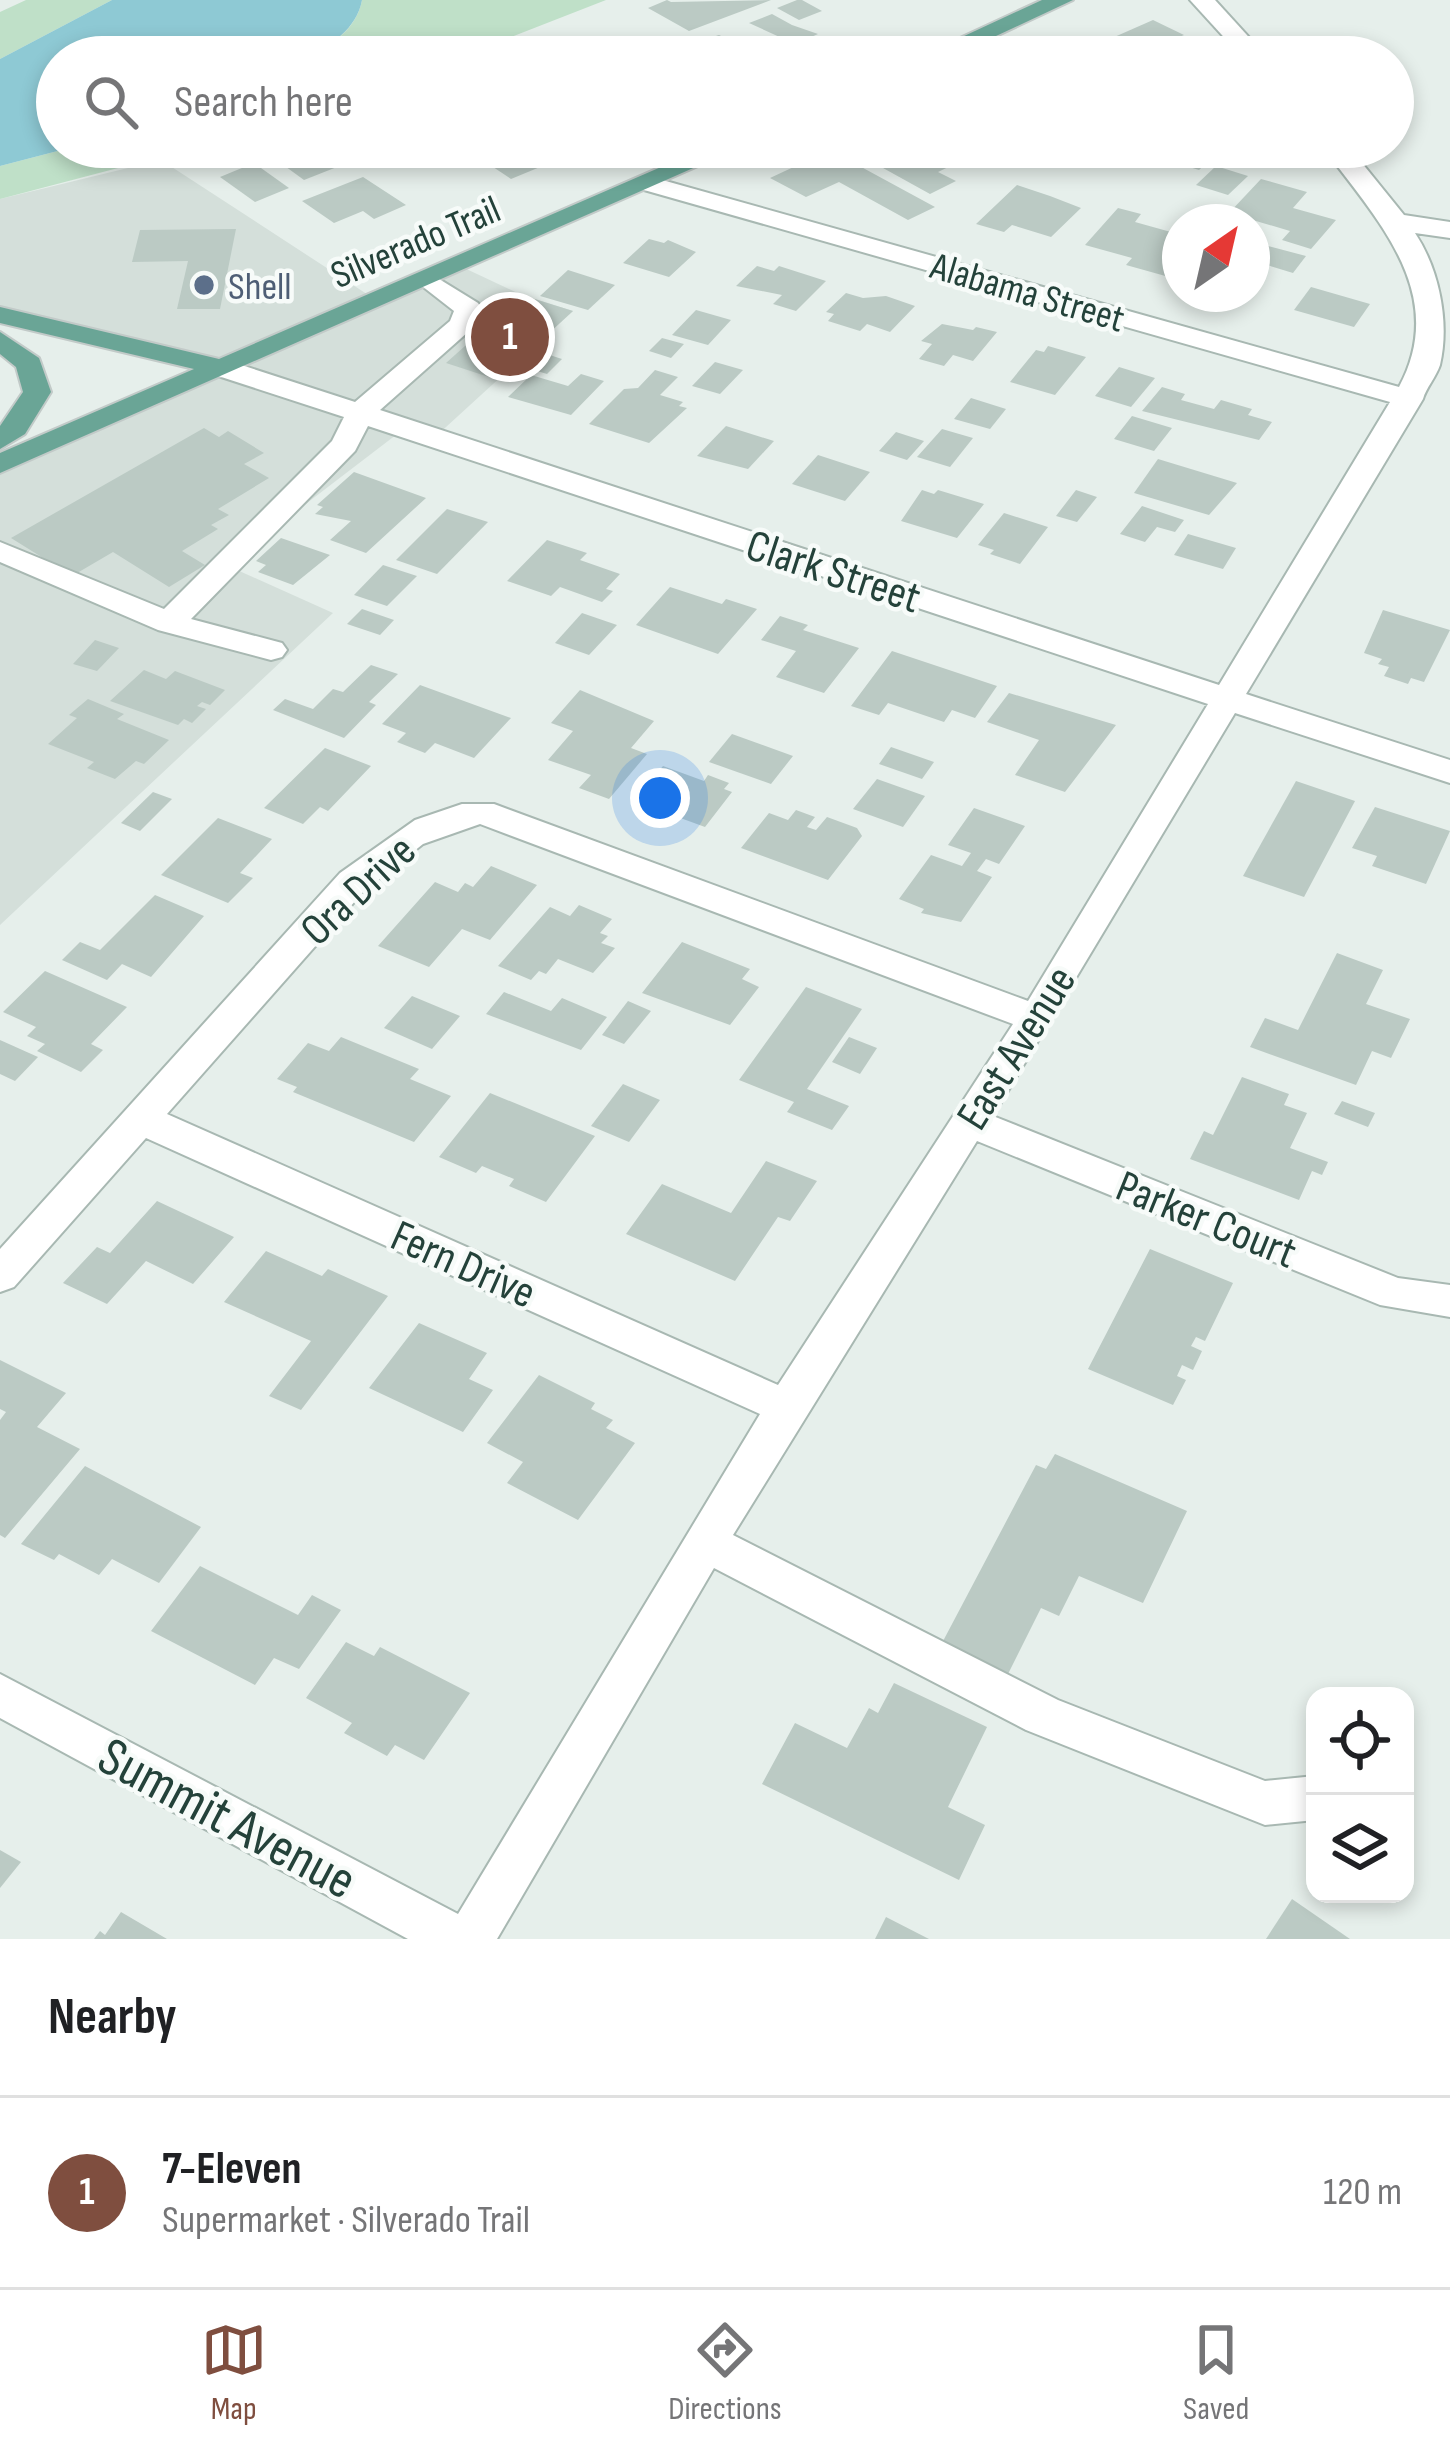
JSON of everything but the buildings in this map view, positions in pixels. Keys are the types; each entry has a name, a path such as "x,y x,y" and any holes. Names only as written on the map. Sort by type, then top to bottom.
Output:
{"main road":[{"path":"979,36 1060,0"},
{"name":"Silverado Trail","path":"0,464 680,168"},
{"path":"0,315 219,367"},
{"path":"0,340 29,364 37,392 15,428 0,440"}],"street":[{"path":"1202,0 1235,36"},
{"name":"East Avenue","path":"470,1939 786,1407 1036,1018 1427,364 1435,308 1425,274 1396,222 1353,168"},
{"name":"Alabama Street","path":"646,183 1409,399"},
{"path":"1396,222 1450,230"},
{"path":"169,623 345,445 360,413 463,324 468,309 426,279"},
{"name":"Clark Street","path":"219,367 1450,772"},
{"path":"0,550 169,623 271,650"},
{"name":"Ora Drive","path":"0,1276 352,882 416,831 450,816 482,812 1036,1018"},
{"name":"Fern Drive","path":"142,1119 786,1407"},
{"name":"Parker Court","path":"968,1121 1394,1294 1450,1301"},
{"path":"706,1542 1042,1715 1265,1803 1306,1799"},
{"name":"Summit Avenue","path":"0,1695 456,1939"}],"shaded area":[{"path":"128,168 173,168 376,300 460,266 522,295 573,311 434,438 405,428 226,565 333,613 0,925 0,464 217,367 0,315 0,199"}],"green space":[{"path":"26,0 112,0 0,59 0,12"},
{"path":"362,0 606,0 514,36 341,36"},
{"path":"36,157 36,168 118,168 0,199 0,166"}],"water":[{"path":"112,0 362,0 339,36 44,36"},
{"path":"36,40 36,157 0,166 0,59"}],"place":[{"name":"Shell","path":"204,285"},
{"name":"7-Eleven","path":"510,337"}]}
